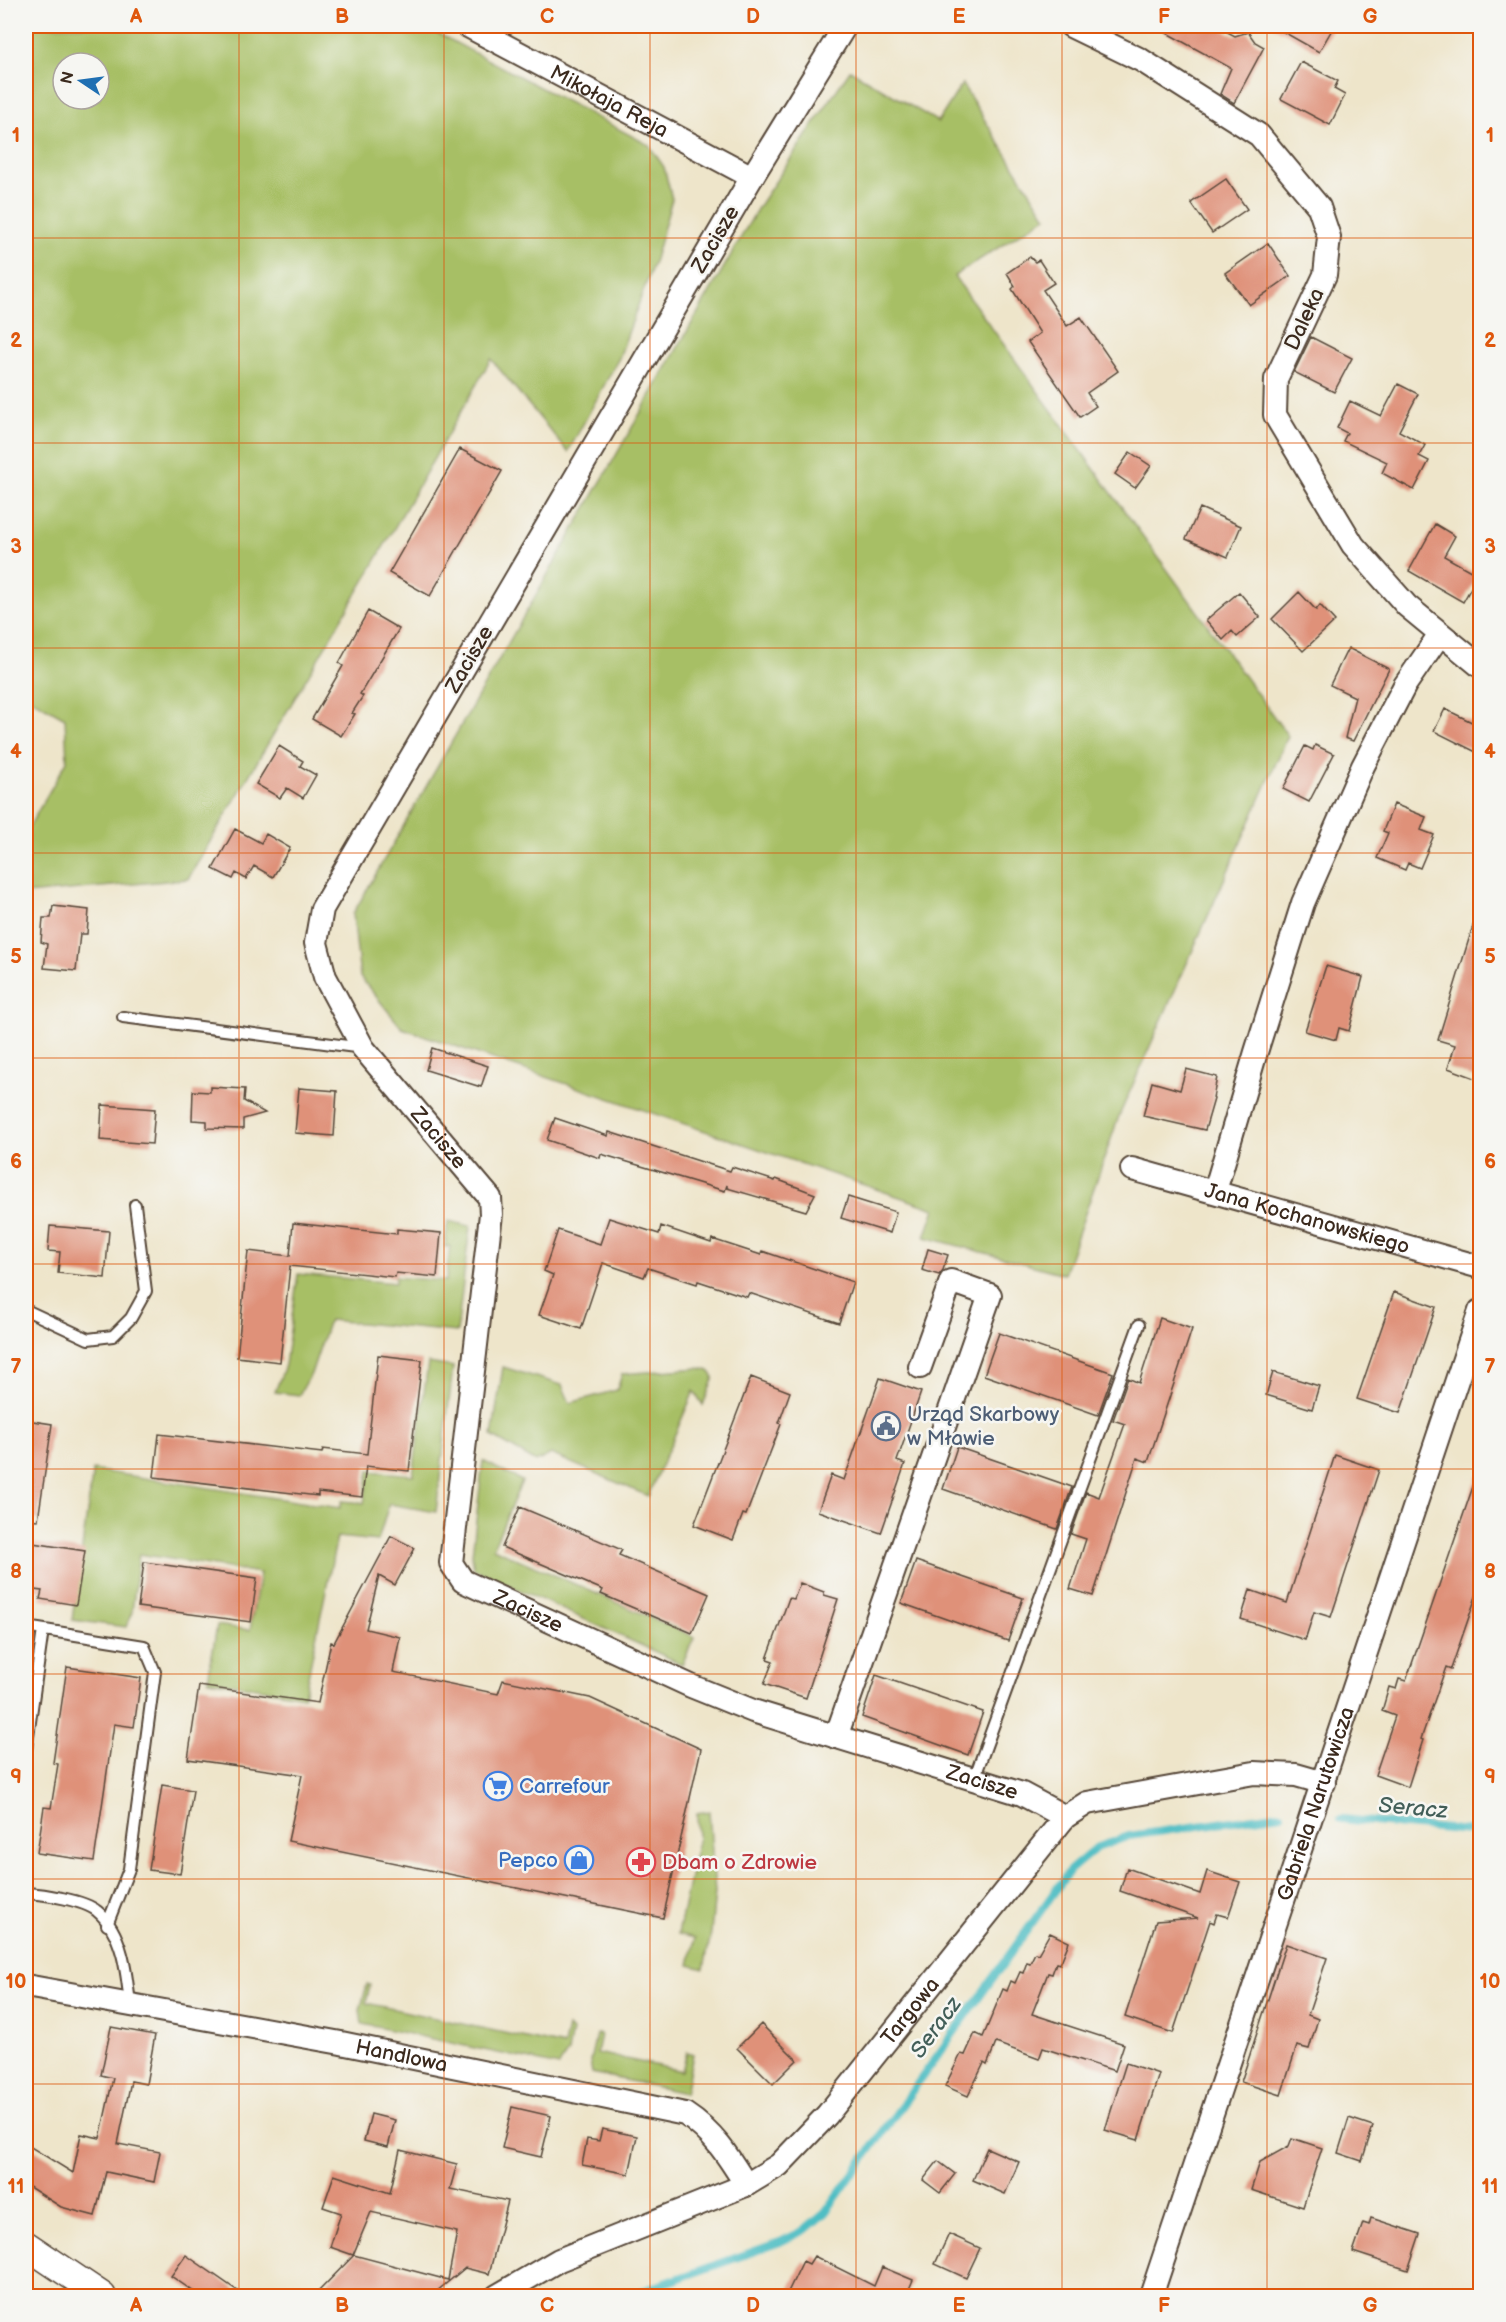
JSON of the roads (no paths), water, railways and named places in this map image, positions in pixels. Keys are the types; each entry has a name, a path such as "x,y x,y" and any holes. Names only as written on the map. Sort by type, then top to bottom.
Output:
{"street":[{"name":"Mikołaja Reja","path":"468,26 752,177"},
{"name":"Zacisze","path":"845,26 752,177 322,909 316,943 325,977 363,1048 490,1198 491,1214 451,1563 463,1581 691,1686 753,1711 1022,1794 1065,1817"},
{"name":"Daleka","path":"1071,26 1141,60 1259,135 1319,207 1329,237 1325,275 1276,379 1275,415 1353,545 1407,606 1480,666"},
{"path":"1215,1191 1303,903 1363,766 1405,684 1440,634"},
{"name":"Jana Kochanowskiego","path":"1132,1169 1480,1267"},
{"path":"836,1737 990,1295 951,1281 920,1367"},
{"name":"Gabriela Narutowicza","path":"1150,2296 1474,1349 1480,1311"},
{"name":"Targowa","path":"497,2296 560,2260 746,2185 779,2165 827,2115 1065,1817 1087,1803 1254,1773 1296,1774 1324,1783"},
{"name":"Handlowa","path":"26,1986 341,2043 685,2114 704,2127 725,2151 746,2185"},
{"path":"26,2246 102,2296"}],"lane":[{"path":"123,1017 363,1048"},
{"path":"26,1310 88,1339 113,1336 131,1318 146,1291 135,1205"},
{"path":"974,1779 1139,1325"},
{"path":"26,1627 144,1646 155,1672 129,1869 107,1925"},
{"path":"26,1750 43,1630"},
{"path":"26,1893 87,1905 98,1911 114,1935 125,1960 130,2005"}],"waterway":[{"name":"Seracz","path":"629,2296 780,2242 805,2230 825,2213 1070,1870 1096,1848 1129,1836 1281,1814"},
{"name":"Seracz","path":"1341,1819 1480,1832"}],"place":[{"name":"Urząd Skarbowy w Mławie","path":"886,1426"},
{"name":"Carrefour","path":"498,1786"},
{"name":"Pepco","path":"579,1860"},
{"name":"Dbam o Zdrowie","path":"641,1862"}]}
